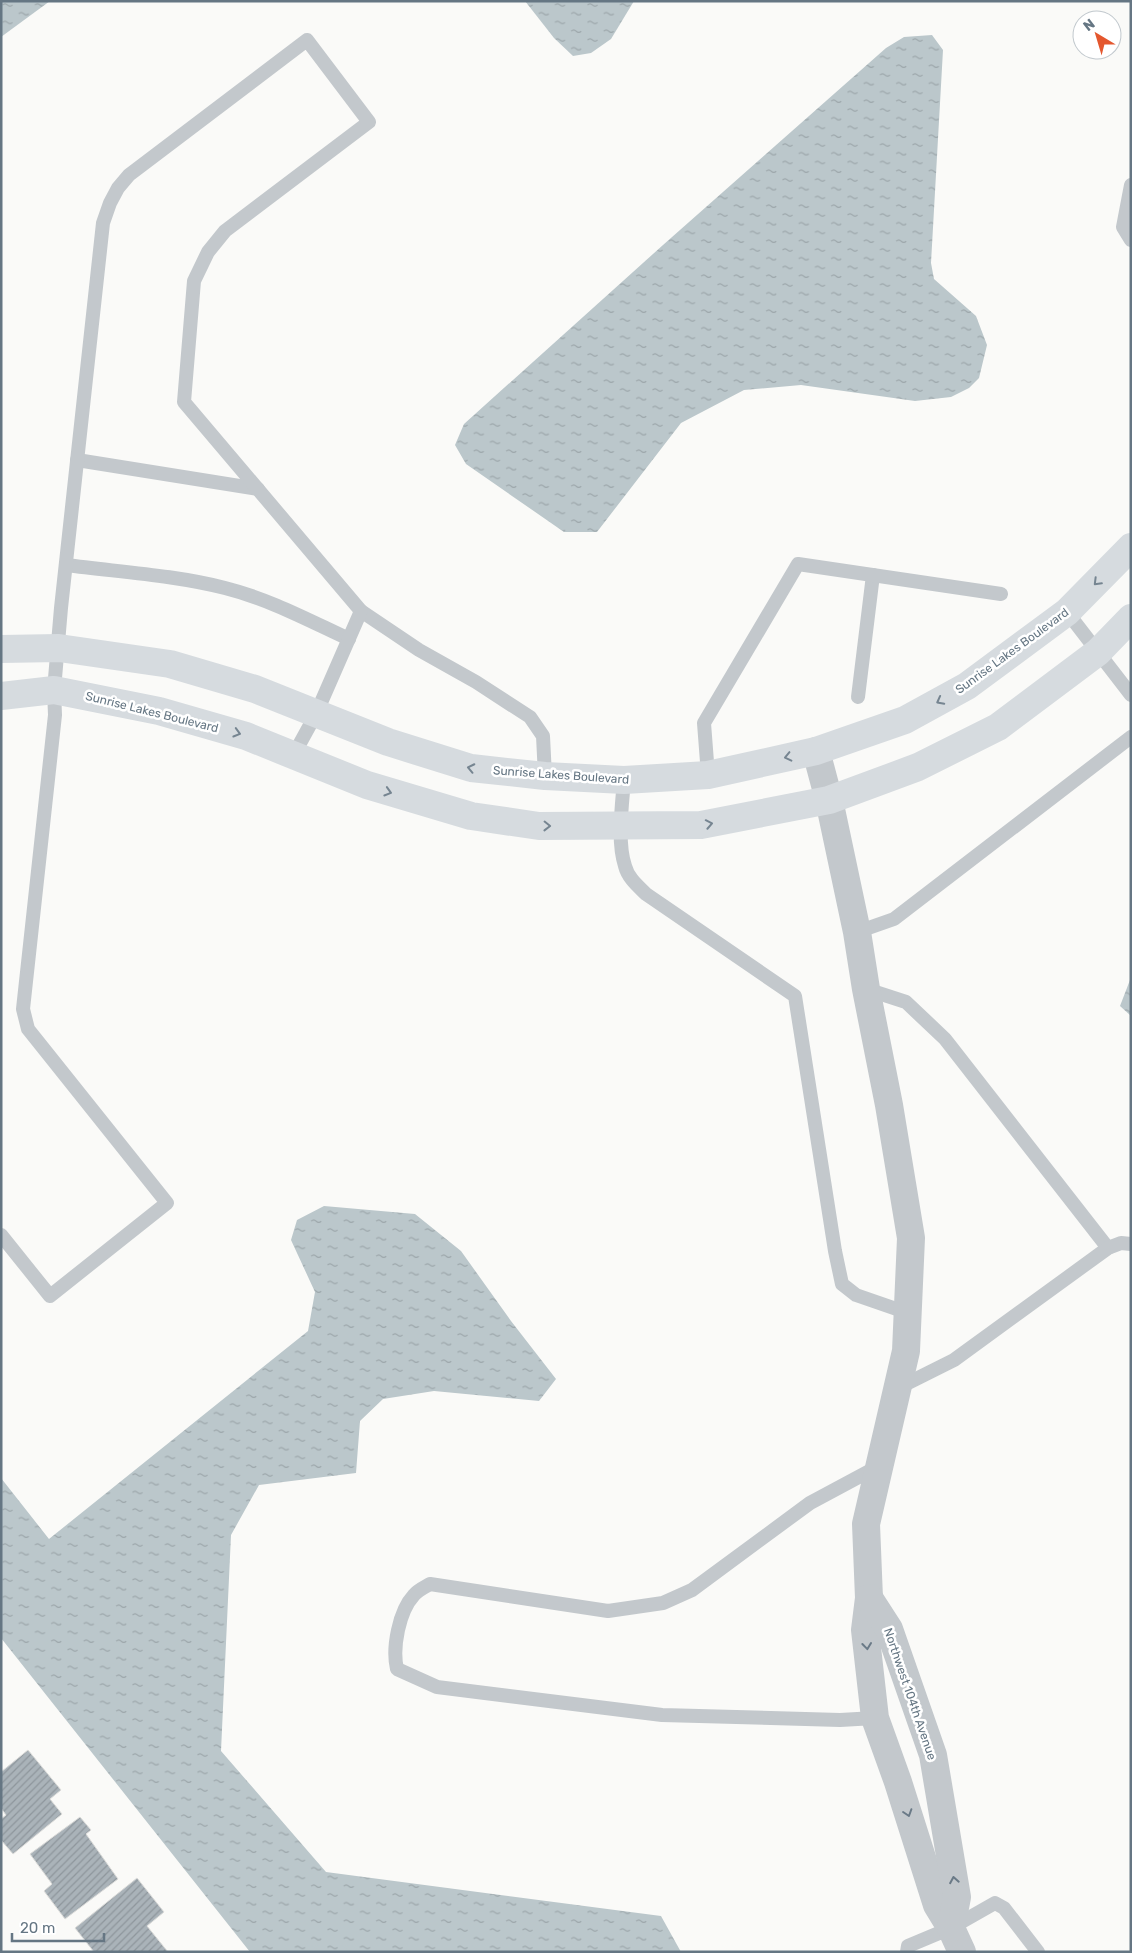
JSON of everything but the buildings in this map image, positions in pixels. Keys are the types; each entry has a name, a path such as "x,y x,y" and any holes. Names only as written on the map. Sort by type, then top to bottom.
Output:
{"street":[{"name":"Sunrise Lakes Boulevard","path":"1,649 58,648 170,664 255,689 388,742 471,768 546,776 624,780 708,775 816,751 905,720 967,686 1066,612 1131,547"},
{"name":"Sunrise Lakes Boulevard","path":"1,696 54,690 168,714 246,736 367,785 471,816 538,826 620,827 701,825 829,800 918,767 998,727 1098,652 1131,618"},
{"path":"816,751 829,800 857,932 911,1238 906,1351 866,1524 869,1598"},
{"name":"Northwest 104th Avenue","path":"869,1598 865,1630 875,1718 898,1782 937,1905 957,1940"},
{"name":"Northwest 104th Avenue","path":"869,1598 889,1629 933,1755 957,1897 957,1940"},
{"path":"898,1782 936,1777"}],"lane":[{"path":"1,1236 50,1296 167,1203 28,1029 23,1009 55,715 54,690 66,565 103,223 118,188 129,175 307,40 369,122 225,231 208,252 194,281 184,402 361,611 419,650 476,682 530,717 544,736 546,776"},
{"path":"1131,185 1123,227 1131,240"},
{"path":"77,460 258,489"},
{"path":"708,775 704,723 798,564 1001,594"},
{"path":"66,565 225,588 274,603 349,639"},
{"path":"858,697 873,575"},
{"path":"293,756 316,714 361,611"},
{"path":"1066,612 1131,695"},
{"path":"857,932 894,919 1131,737"},
{"path":"624,780 620,827 624,866 635,883 646,894 795,996 835,1251 842,1284 856,1295 908,1313"},
{"path":"866,989 906,1002 945,1039 1108,1248"},
{"path":"898,1388 954,1360 1108,1248 1121,1243 1131,1244"},
{"path":"875,1718 840,1720 662,1715 437,1687 397,1669 394,1655 404,1609 415,1593 430,1584 608,1611 663,1603 692,1590 810,1503 879,1466"},
{"path":"907,1952 908,1946 957,1940 995,1903 1004,1908 1038,1952"}],"water":[{"path":"1,1 50,1 1,37"},
{"path":"525,1 634,1 611,39 591,53 573,56 554,38"},
{"path":"932,35 943,50 931,263 934,279 976,316 987,345 979,378 969,388 951,397 915,401 801,385 744,390 681,423 597,532 564,532 466,464 455,445 464,424 886,48 904,37"},
{"path":"1131,980 1131,1016 1120,1006"},
{"path":"324,1206 415,1214 461,1251 511,1321 556,1379 539,1401 434,1391 383,1399 360,1421 356,1473 259,1485 231,1535 221,1751 326,1872 661,1916 681,1952 250,1952 1,1638 1,1478 49,1539 308,1331 315,1292 291,1240 297,1220"}]}
